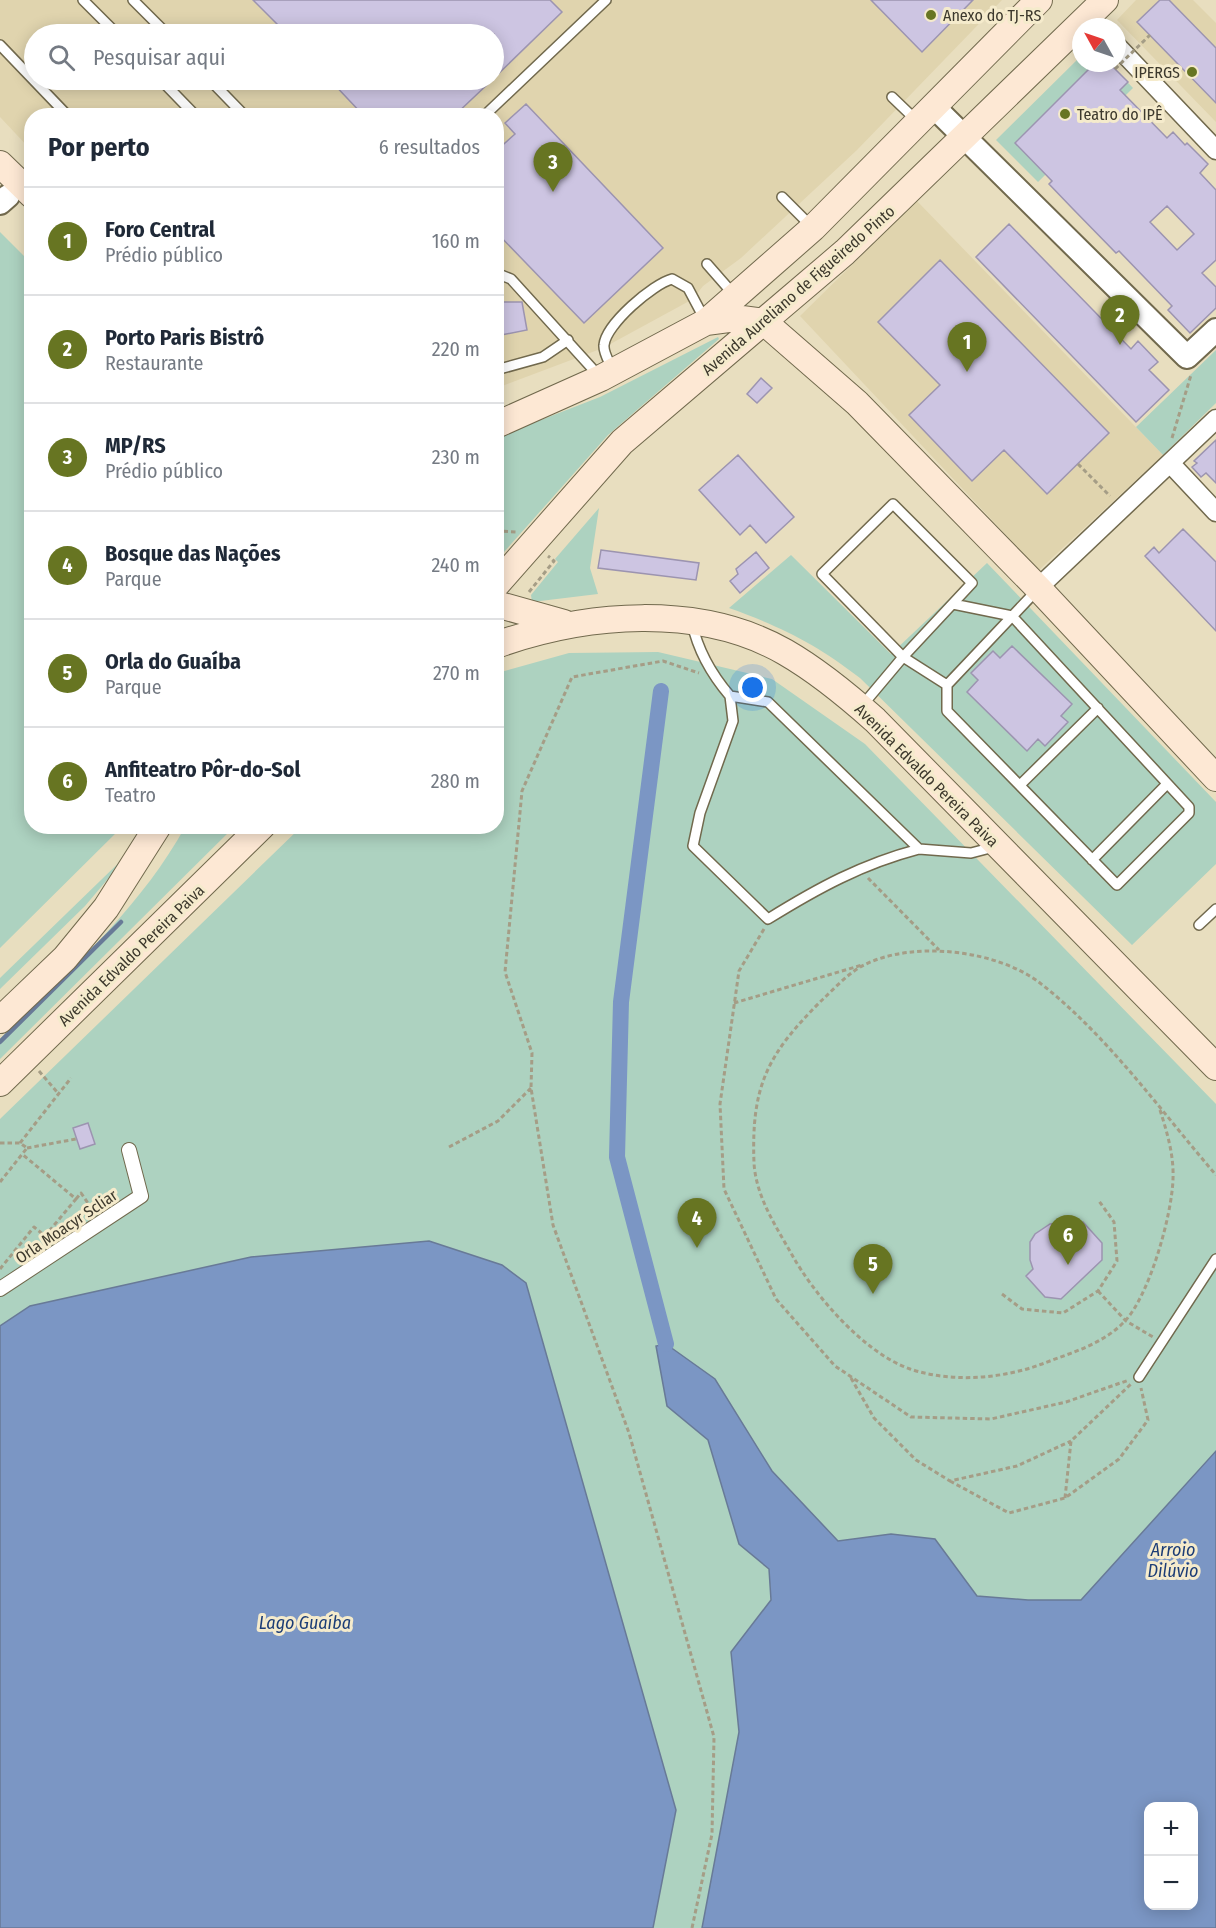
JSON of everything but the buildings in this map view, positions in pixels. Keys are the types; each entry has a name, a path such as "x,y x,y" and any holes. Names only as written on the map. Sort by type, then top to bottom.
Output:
{"main road":[{"path":"504,421 607,375 706,322 813,228 1040,0"},
{"name":"Avenida Aureliano de Figueiredo Pinto","path":"504,576 622,442 845,252 1098,14"},
{"path":"0,164 17,198"},
{"path":"706,322 736,318 764,322 857,403 1038,588 1216,778"},
{"name":"Avenida Edvaldo Pereira Paiva","path":"504,606 567,624"},
{"name":"Avenida Edvaldo Pereira Paiva","path":"504,643 567,624 634,617 692,621 746,635 783,651 832,682 861,707 1216,1067"},
{"path":"0,1020 64,958 106,908 153,834"},
{"name":"Avenida Edvaldo Pereira Paiva","path":"0,1083 254,834"}],"street":[{"path":"1126,55 1216,150"},
{"path":"926,115 965,138 1187,357 1216,330"},
{"path":"1038,588 1122,508 1169,456 1216,419"},
{"path":"1169,456 1216,512"},
{"name":"Orla Moacyr Scliar","path":"0,1289 102,1224 141,1196 129,1150"}],"lane":[{"path":"83,0 107,24"},
{"path":"133,0 156,24"},
{"path":"492,108 606,0"},
{"path":"0,45 24,70"},
{"path":"43,90 60,108"},
{"path":"171,90 188,108"},
{"path":"220,90 237,108"},
{"path":"892,97 926,115"},
{"path":"782,197 813,228"},
{"path":"707,264 736,297"},
{"path":"504,276 511,279 568,340 607,375"},
{"path":"607,375 603,348 606,335 613,324 662,282 672,279 688,288 706,322"},
{"path":"504,368 543,357 568,340"},
{"path":"861,707 903,657 970,586 970,579 896,505 890,505 822,574 903,657 947,685"},
{"path":"953,604 1012,616 1189,807 1189,813 1121,883 1114,883 1021,784 947,711 947,685 1012,616 1038,588"},
{"path":"692,621 696,645 715,678 730,696 733,721 700,813 693,846 768,919 837,878 864,866 919,849 971,853 997,845"},
{"path":"730,696 768,702 919,849"},
{"path":"1021,784 1098,708"},
{"path":"1092,860 1167,784"},
{"path":"1199,925 1216,909"},
{"path":"1139,1377 1216,1259"}],"path":[{"path":"1126,58 1150,35"},
{"path":"1169,456 1192,373"},
{"path":"1078,464 1122,508"},
{"path":"692,1928 712,1834 714,1737 629,1433 553,1225 531,1088 532,1053 505,972 522,791 572,677 663,661 715,678"},
{"path":"864,866 867,877 939,950"},
{"path":"768,919 757,943 739,971 720,1104 724,1189 776,1299 835,1366 910,1417 991,1419 1066,1402 1139,1377"},
{"path":"734,1003 898,955 939,950 991,959 1037,981 1084,1023 1135,1077 1216,1175"},
{"path":"865,965 836,986 788,1034 765,1070 756,1112 754,1166 765,1209 805,1278 837,1315 869,1345 909,1369 958,1378 1020,1372 1102,1340 1126,1321 1147,1282 1166,1228 1173,1178 1169,1141 1160,1110"},
{"path":"37,1069 57,1092"},
{"path":"20,1143 57,1092 71,1078"},
{"path":"449,1147 498,1121 531,1088"},
{"path":"0,1182 27,1148 76,1139"},
{"path":"0,1143 20,1143 27,1148"},
{"path":"22,1154 76,1199"},
{"path":"0,1269 34,1227 45,1236 81,1193 102,1224"},
{"path":"1002,1294 1022,1309 1063,1313 1098,1291 1117,1261 1114,1221 1100,1201"},
{"path":"1098,1291 1126,1321 1162,1343"},
{"path":"849,1376 874,1418 916,1460 1008,1513 1065,1498 1119,1459 1148,1420 1139,1377"},
{"path":"950,1481 1017,1466 1071,1441 1139,1377"},
{"path":"1065,1498 1071,1441"}],"shaded area":[{"path":"0,0 1002,0 857,150 741,258 703,286 693,299 603,348 504,385 504,108 24,108 24,143 0,117"},
{"name":"IPERGS","path":"1136,0 1193,0 1216,23 1216,122 1126,29 1126,18 1119,18"},
{"path":"917,201 1163,455 1039,570 800,316"}],"green space":[{"name":"Teatro do IPÊ","path":"1072,65 1072,72 1118,72 1133,88 1038,182 996,140"},
{"path":"0,232 24,256 24,834 115,834 0,948"},
{"path":"718,337 719,339 608,435 504,552 504,434 600,397"},
{"path":"1216,350 1216,403 1163,455 1136,427"},
{"path":"599,508 590,568 598,594 532,602 531,595 558,562 555,559"},
{"path":"791,555 891,654 987,563 1216,802 1216,864 1132,945 860,678 798,637 729,608"},
{"path":"658,652 772,679 865,744 1216,1104 1216,1451 1081,1600 1028,1600 977,1596 935,1539 891,1534 838,1541 772,1471 715,1379 667,1406 708,1440 739,1544 769,1569 771,1600 731,1652 739,1732 702,1928 653,1928 676,1810 502,1265 429,1241 251,1257 30,1306 0,1326 0,1119 294,834 504,834 504,671 569,653"},
{"path":"181,834 227,834 0,1059 0,1039 76,965 124,913 167,857"},
{"path":"134,848 85,906 0,989 0,978"}],"water":[{"name":"Lago Guaíba","path":"429,1241 502,1265 526,1283 676,1810 653,1928 0,1928 0,1326 30,1306 251,1257"},
{"name":"Arroio Dilúvio","path":"666,1344 715,1379 772,1471 838,1541 891,1534 935,1539 977,1596 1028,1600 1081,1600 1216,1451 1216,1928 702,1928 739,1732 731,1652 771,1600 769,1569 739,1544 708,1440 667,1406 656,1346"}],"waterway":[{"path":"661,691 621,1002 617,1157 666,1344"},
{"path":"0,1042 121,922"}],"place":[{"name":"Anexo do TJ-RS","path":"931,15"},
{"name":"IPERGS","path":"1192,72"},
{"name":"Teatro do IPÊ","path":"1065,114"},
{"name":"MP/RS","path":"553,192"},
{"name":"Porto Paris Bistrô","path":"1120,345"},
{"name":"Foro Central","path":"967,372"},
{"name":"Bosque das Nações","path":"697,1248"},
{"name":"Anfiteatro Pôr-do-Sol","path":"1068,1265"},
{"name":"Orla do Guaíba","path":"873,1294"}]}
